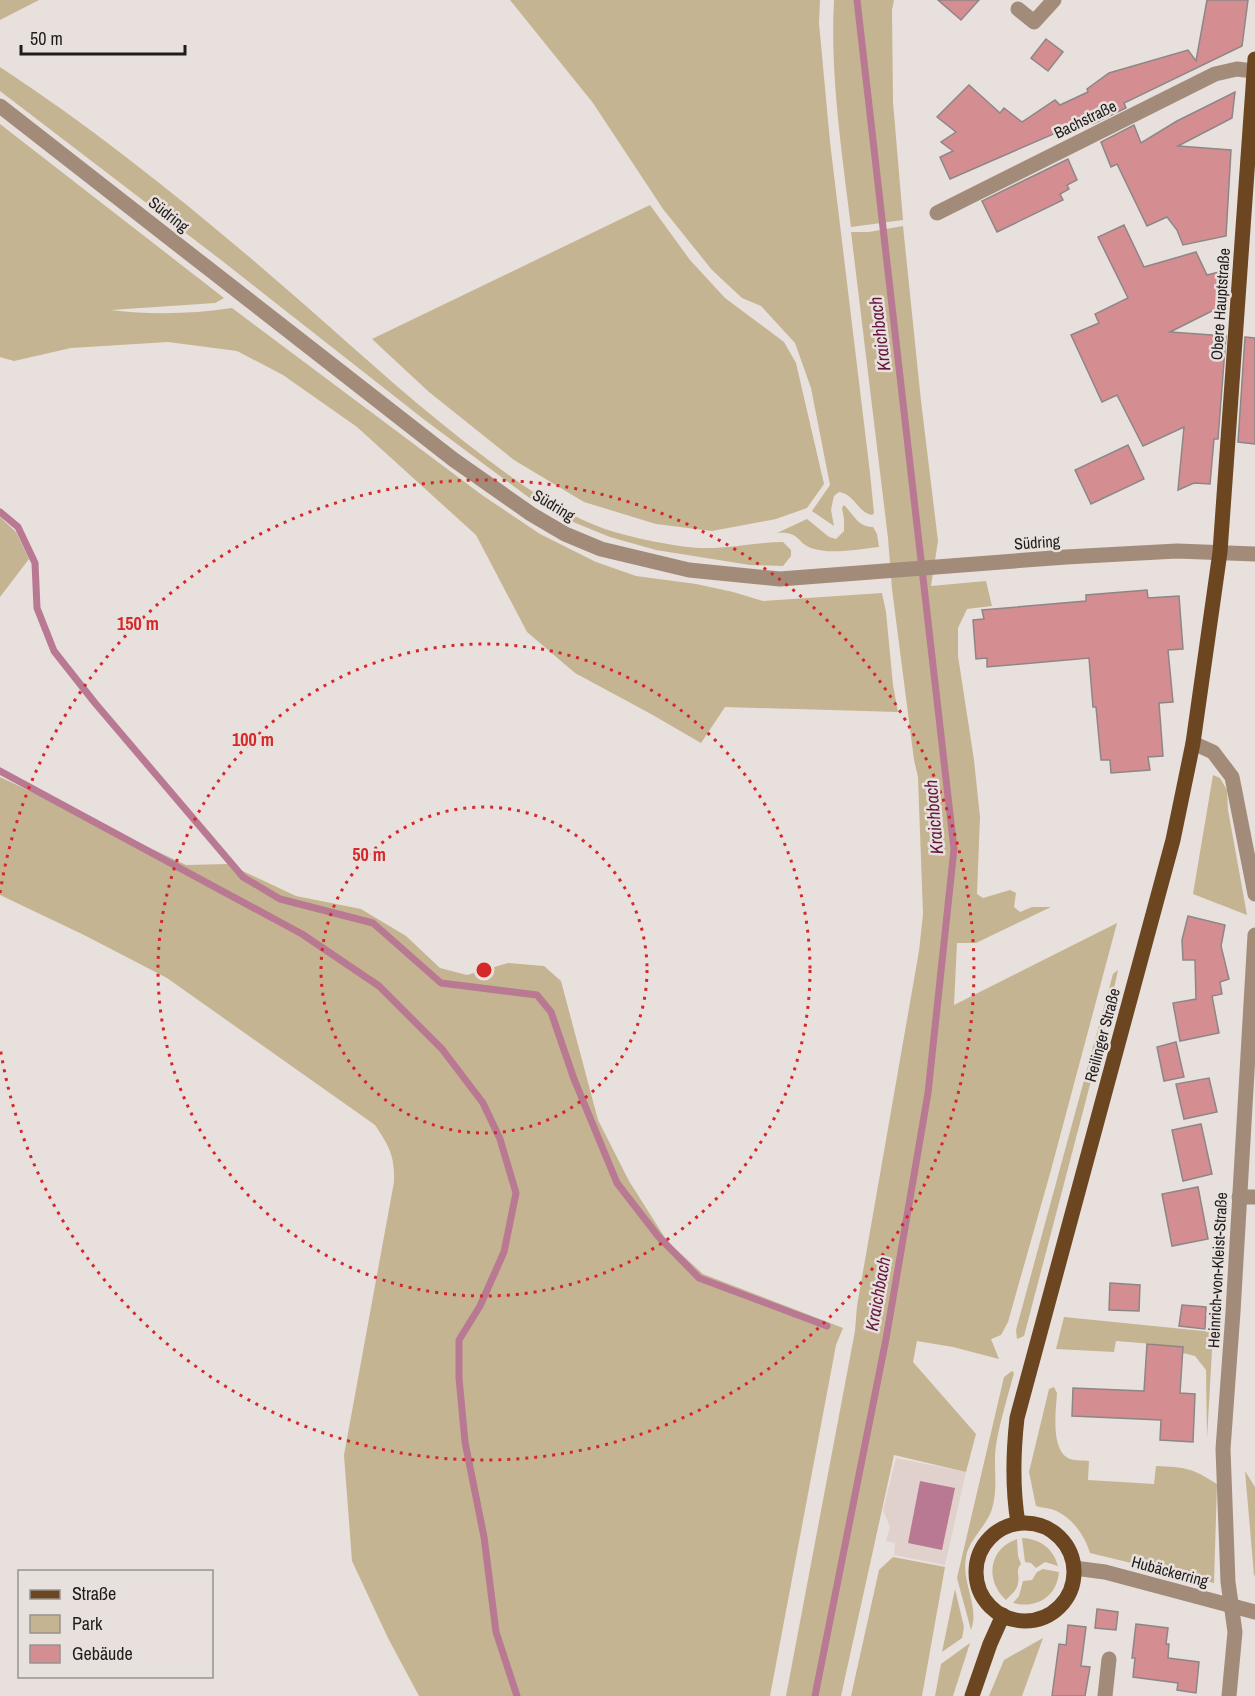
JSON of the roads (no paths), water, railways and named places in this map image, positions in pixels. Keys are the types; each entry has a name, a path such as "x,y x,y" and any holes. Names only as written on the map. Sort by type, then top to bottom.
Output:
{"main road":[{"name":"Obere Hauptstraße","path":"1220,552 1251,161 1254,65"},
{"name":"Reilinger Straße","path":"1018,1523 1012,1465 1017,1418 1173,840 1193,743 1220,552"},
{"path":"1018,1523 1038,1524 1056,1533 1069,1548 1074,1568 1074,1581 1062,1605 1039,1619 1026,1621 1003,1615 985,1599 979,1588 977,1564 981,1552 991,1537 1006,1527 1018,1523"},
{"path":"972,1696 1003,1615"}],"street":[{"path":"1018,9 1035,22 1053,0"},
{"name":"Bachstraße","path":"937,213 1215,74 1254,65"},
{"name":"Südring","path":"0,105 454,460 531,514 565,534 601,549 689,570 780,579 1166,552 1255,554"},
{"path":"1193,743 1213,752 1232,777 1255,894"},
{"name":"Heinrich-von-Kleist-Straße","path":"1230,1696 1235,1632 1228,1582 1223,1456 1255,935"},
{"path":"1239,1197 1255,1197"},
{"name":"Hubäckerring","path":"1074,1568 1105,1572 1255,1612"},
{"path":"1105,1696 1108,1659"}],"waterway":[{"name":"Kraichbach","path":"815,1696 886,1339 928,1093 954,849 857,0"},
{"path":"0,512 18,527 35,563 37,608 54,651 95,703 243,877 280,899 373,923 441,983 537,995 551,1012 574,1079 617,1183 658,1236 699,1278 827,1326"},
{"path":"0,771 302,934 379,986 442,1049 483,1103 500,1139 516,1193 504,1252 480,1306 459,1340 459,1378 465,1442 484,1537 496,1632 517,1696"}]}
